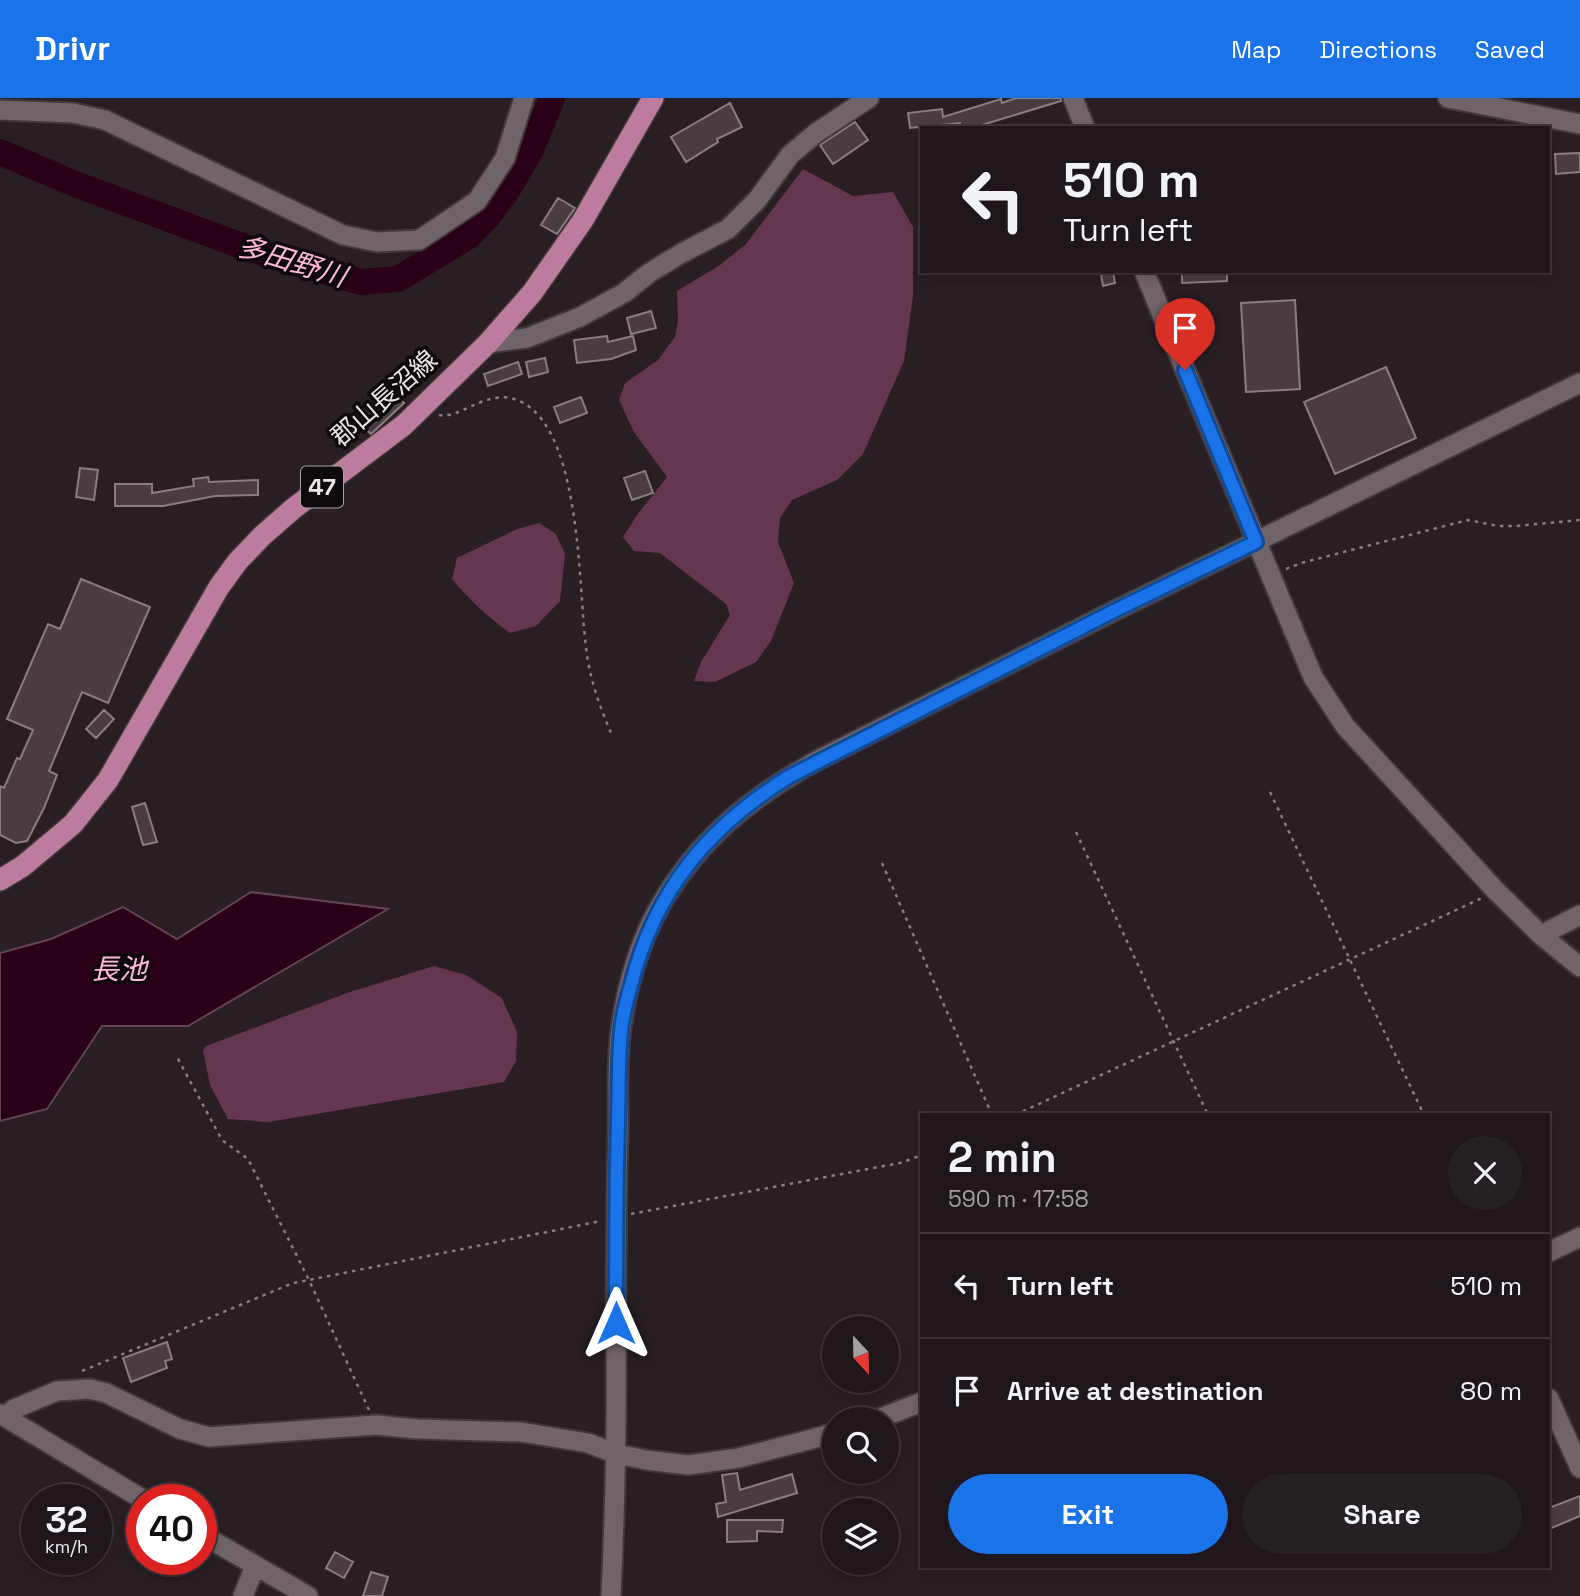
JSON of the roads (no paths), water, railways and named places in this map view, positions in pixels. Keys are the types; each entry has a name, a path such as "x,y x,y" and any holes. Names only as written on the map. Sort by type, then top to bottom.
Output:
{"main road":[{"name":"郡山長沼線","path":"0,880 23,866 73,824 108,780 219,587 238,561 293,508 404,425 488,343 532,293 583,219 653,98"}],"street":[{"path":"0,110 73,113 105,120 343,235 377,242 419,240 477,201 505,158 524,98"},
{"path":"488,343 527,338 580,317 624,293 649,273 682,253 728,229 757,201 790,155 816,133 869,98"},
{"path":"1073,98 1084,126"},
{"path":"1448,98 1580,124"},
{"path":"1145,273 1312,677 1345,726 1496,891 1541,935 1580,967"},
{"path":"611,1596 617,1454 615,1218 621,1030 635,968 658,909 684,871 723,825 772,787 820,759 1116,610 1580,383"},
{"path":"1541,935 1580,915"},
{"path":"1550,1252 1580,1237"},
{"path":"3,1415 57,1391 90,1389 106,1393 180,1429 209,1437 376,1425 521,1432 588,1443 617,1454 646,1460 688,1465 739,1458 822,1436"},
{"path":"1550,1401 1580,1468"},
{"path":"899,1411 920,1403"},
{"path":"3,1415 126,1489"},
{"path":"217,1543 308,1596"},
{"path":"243,1596 255,1566"}],"water":[{"name":"長池","path":"251,892 388,909 188,1026 102,1026 47,1109 0,1121 0,953 51,939 123,907 177,939"}],"waterway":[{"name":"多田野川","path":"0,152 75,184 250,249 361,282 398,279 469,236 489,215 531,150 552,98"}]}
